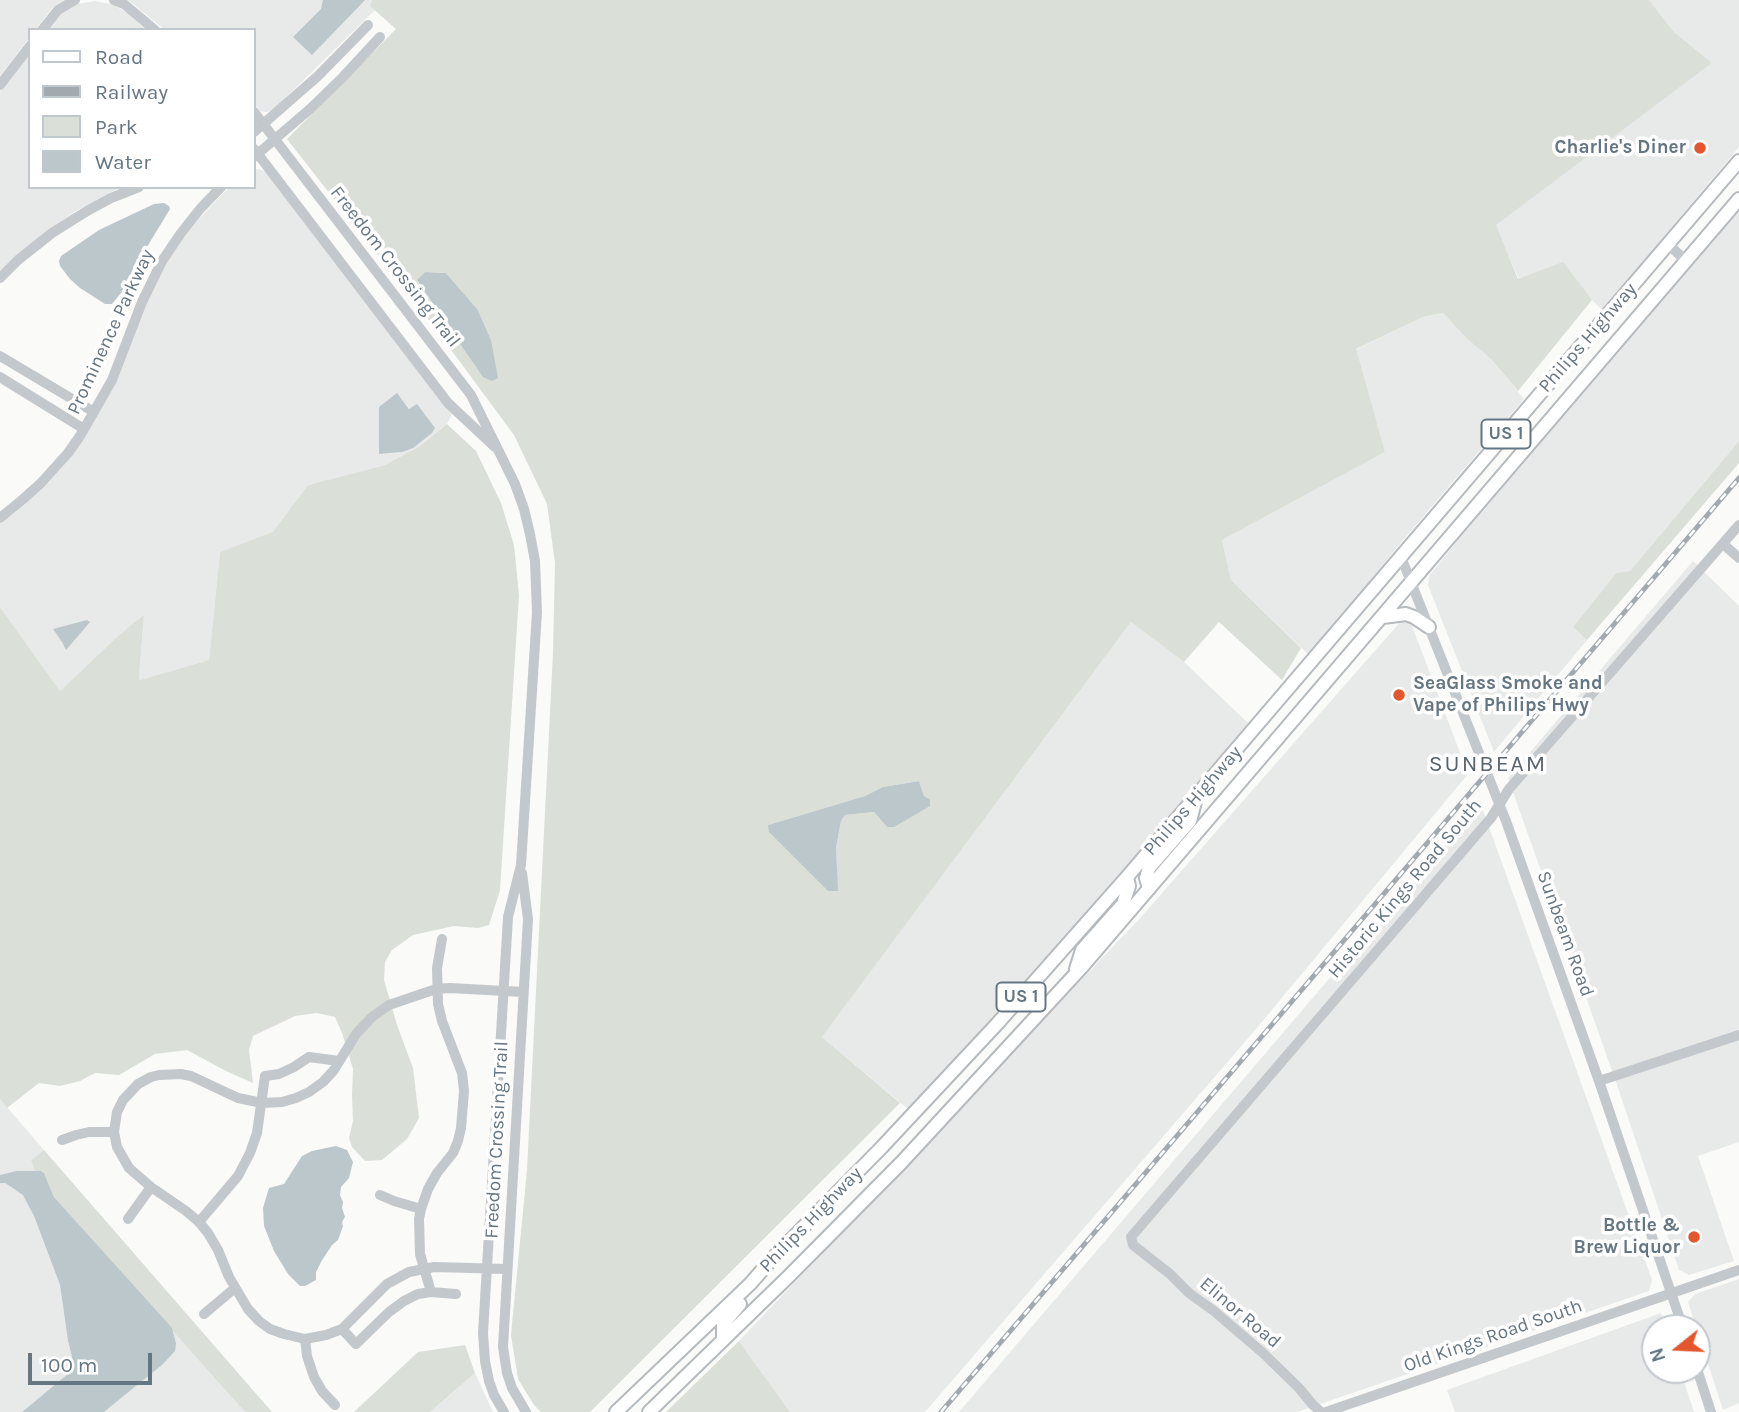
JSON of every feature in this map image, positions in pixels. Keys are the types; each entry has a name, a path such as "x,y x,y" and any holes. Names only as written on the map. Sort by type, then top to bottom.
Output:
{"main road":[{"name":"Philips Highway","path":"616,1412 750,1284 997,1024 1128,877 1739,161"},
{"name":"Philips Highway","path":"649,1412 797,1269 956,1105 1073,976 1739,199"},
{"path":"1383,617 1406,614 1429,627"},
{"path":"1149,889 1146,878 1149,868 1190,821 1197,795"},
{"path":"1073,976 1082,950 1123,904 1129,886 1128,877"},
{"path":"937,1088 956,1105"},
{"path":"723,1339 723,1324 743,1301 750,1284"}],"street":[{"path":"44,28 58,10 75,0"},
{"path":"114,0 124,4 153,28"},
{"path":"256,130 318,76 368,25"},
{"path":"256,152 275,140 317,103 380,37"},
{"path":"0,85 28,49"},
{"name":"Freedom Crossing Trail","path":"256,115 471,394 515,484 530,534 537,585 537,612 521,865 508,918 483,1347 486,1370 494,1395 504,1412"},
{"name":"Freedom Crossing Trail","path":"256,154 448,403 498,450"},
{"path":"0,278 52,233 111,198 134,189"},
{"name":"Prominence Parkway","path":"0,518 41,483 68,453 84,429 112,380 142,302 162,261 200,209 219,189"},
{"path":"1668,244 1686,261"},
{"path":"0,356 94,412"},
{"path":"0,377 84,429"},
{"name":"Historic Kings Road South","path":"1133,1245 1131,1237 1491,818 1509,789 1739,525"},
{"path":"1723,544 1739,558"},
{"name":"Sunbeam Road","path":"1401,557 1500,804 1678,1314"},
{"name":"Freedom Crossing Trail","path":"521,865 528,919 503,1347 512,1388 526,1412"},
{"path":"431,1292 420,1254 418,1237 421,1209 437,1172 453,1153 461,1128 464,1091 462,1073 442,1021 436,989 442,939"},
{"path":"506,1269 433,1267 409,1272 387,1284 341,1329 305,1339 284,1335 258,1321 248,1309 218,1250 199,1222 129,1168 117,1147 114,1132 117,1112 123,1100 138,1084 159,1074 191,1076 238,1098 262,1103 282,1102 309,1092 323,1082 340,1061 356,1034 372,1017 389,1005 436,989 523,992"},
{"path":"1599,1082 1739,1035"},
{"path":"199,1222 242,1170 250,1153 257,1133 265,1076 294,1067 309,1057 340,1061"},
{"path":"62,1140 89,1132 114,1132"},
{"path":"128,1219 151,1187"},
{"path":"380,1195 421,1209"},
{"name":"Elinor Road","path":"1133,1245 1263,1353 1321,1412"},
{"name":"Old Kings Road South","path":"1326,1412 1739,1270"},
{"path":"204,1314 235,1288"},
{"path":"341,1329 356,1344 404,1301 418,1294 431,1292 456,1294"},
{"path":"305,1339 314,1377 335,1405"},
{"path":"1702,1384 1711,1412"},
{"path":"494,1395 512,1388"}],"shaded area":[{"path":"0,0 64,0 52,8 37,28 28,28 28,40 0,76"},
{"path":"128,0 372,0 370,6 375,10 273,110 266,112 260,111 256,106 256,28 163,28"},
{"path":"1649,0 1739,0 1739,147 1602,310 1592,300 1519,279 1495,225 1712,63 1674,32"},
{"path":"95,1 111,4 126,12 145,28 49,28 62,13 77,4"},
{"path":"28,56 28,189 118,189 74,212 17,254 0,271 0,92"},
{"path":"256,169 266,172 452,414 447,424 420,446 385,465 308,485 273,533 220,552 209,660 140,680 144,616 119,635 60,691 0,607 0,524 56,474 79,446 147,297 185,234 227,189 256,189","holes":["397,394 410,409 402,452 379,454"]},
{"path":"1739,209 1739,441 1630,571 1616,573 1573,627 1587,640 1494,752 1428,585 1429,576"},
{"path":"1443,313 1467,339 1491,359 1524,399 1309,655 1231,580 1222,540 1385,452 1355,350 1423,317"},
{"path":"1693,561 1739,606 1739,1142 1698,1156 1734,1261 1689,1275 1679,1270 1616,1082 1508,778"},
{"path":"1402,620 1411,623 1468,774 1256,1029 925,1412 790,1412 739,1341 1141,917"},
{"path":"1131,622 1184,662 1248,723 1033,975 908,1109 822,1037"},
{"path":"1480,802 1652,1280 1649,1291 1297,1412 959,1412"},
{"path":"0,1099 44,1150 31,1160 35,1171 16,1171 0,1175"},
{"path":"0,1183 5,1183 24,1195 34,1216 60,1285 72,1357 69,1373 22,1412 0,1412"},
{"path":"1739,1279 1739,1403 1723,1410 1711,1373 1711,1314 1692,1314 1688,1302 1695,1294"},
{"path":"1641,1320 1641,1384 1685,1384 1694,1412 1455,1412 1447,1390"},
{"path":"172,1328 245,1412 104,1412 162,1365 176,1343"},
{"path":"475,1373 493,1412 430,1412"}],"green space":[{"path":"372,0 1649,0 1674,32 1712,63 1496,225 1518,279 1563,262 1592,300 1518,391 1491,359 1467,339 1443,313 1423,317 1356,349 1385,452 1222,540 1231,580 1301,648 1282,680 1219,622 1184,662 1131,622 822,1037 900,1103 590,1412 541,1412 518,1379 511,1335 527,1170 553,653 555,563 547,504 514,435 435,328 287,139 396,29 370,6","holes":["425,272 446,273 478,310 491,340 483,377 417,281","919,781 924,796 887,827 874,812 845,815 841,821 836,848 837,891 768,825 865,796 883,787"]},
{"path":"447,424 476,451 501,503 514,545 519,595 500,890 489,925 478,928 454,926 413,935 392,950 385,962 384,980 413,1068 419,1118 407,1139 382,1160 365,1161 352,1147 349,1138 353,1121 353,1069 335,1017 317,1013 295,1016 253,1036 249,1050 253,1083 187,1050 155,1054 119,1075 95,1073 80,1081 60,1086 39,1083 7,1108 0,1099 0,607 60,691 144,615 140,680 209,660 220,552 273,532 308,485 385,465 420,446"},
{"path":"1739,441 1739,463 1587,640 1573,627 1616,573 1630,571"},
{"path":"44,1150 272,1412 245,1412 54,1197 44,1173 35,1171 31,1160"},
{"path":"739,1341 790,1412 666,1412"},
{"path":"465,1345 475,1373 430,1412 354,1412 418,1352"}],"water":[{"path":"323,0 365,0 312,55 293,37 321,9"},
{"path":"164,203 170,209 125,288 112,304 105,304 80,288 60,266 61,256 99,230 154,204"},
{"path":"425,272 446,273 478,310 491,340 498,378 492,381 483,377 460,344 417,280"},
{"path":"397,393 409,409 417,404 435,428 413,448 379,454 379,407"},
{"path":"87,620 90,622 66,650 53,629"},
{"path":"919,781 924,796 930,800 930,806 894,827 887,827 874,812 845,815 841,821 836,848 838,891 828,891 769,832 768,825 865,796 883,787"},
{"path":"336,1146 347,1150 353,1162 349,1178 341,1187 345,1217 343,1226 338,1240 332,1245 316,1272 316,1280 300,1286 288,1274 274,1251 264,1226 263,1208 269,1188 284,1184 302,1156"},
{"path":"16,1171 44,1173 54,1197 172,1328 175,1351 162,1365 104,1412 22,1412 69,1373 72,1357 60,1285 34,1216 23,1195 5,1183 0,1183 0,1175"}],"railway":[{"path":"941,1412 1739,478"}],"place":[{"name":"Charlie's Diner","path":"1700,148"},
{"name":"SeaGlass Smoke and Vape of Philips Hwy","path":"1399,695"},
{"name":"Bottle & Brew Liquor","path":"1694,1237"}],"district":[{"name":"SUNBEAM","path":"1488,764"}]}
